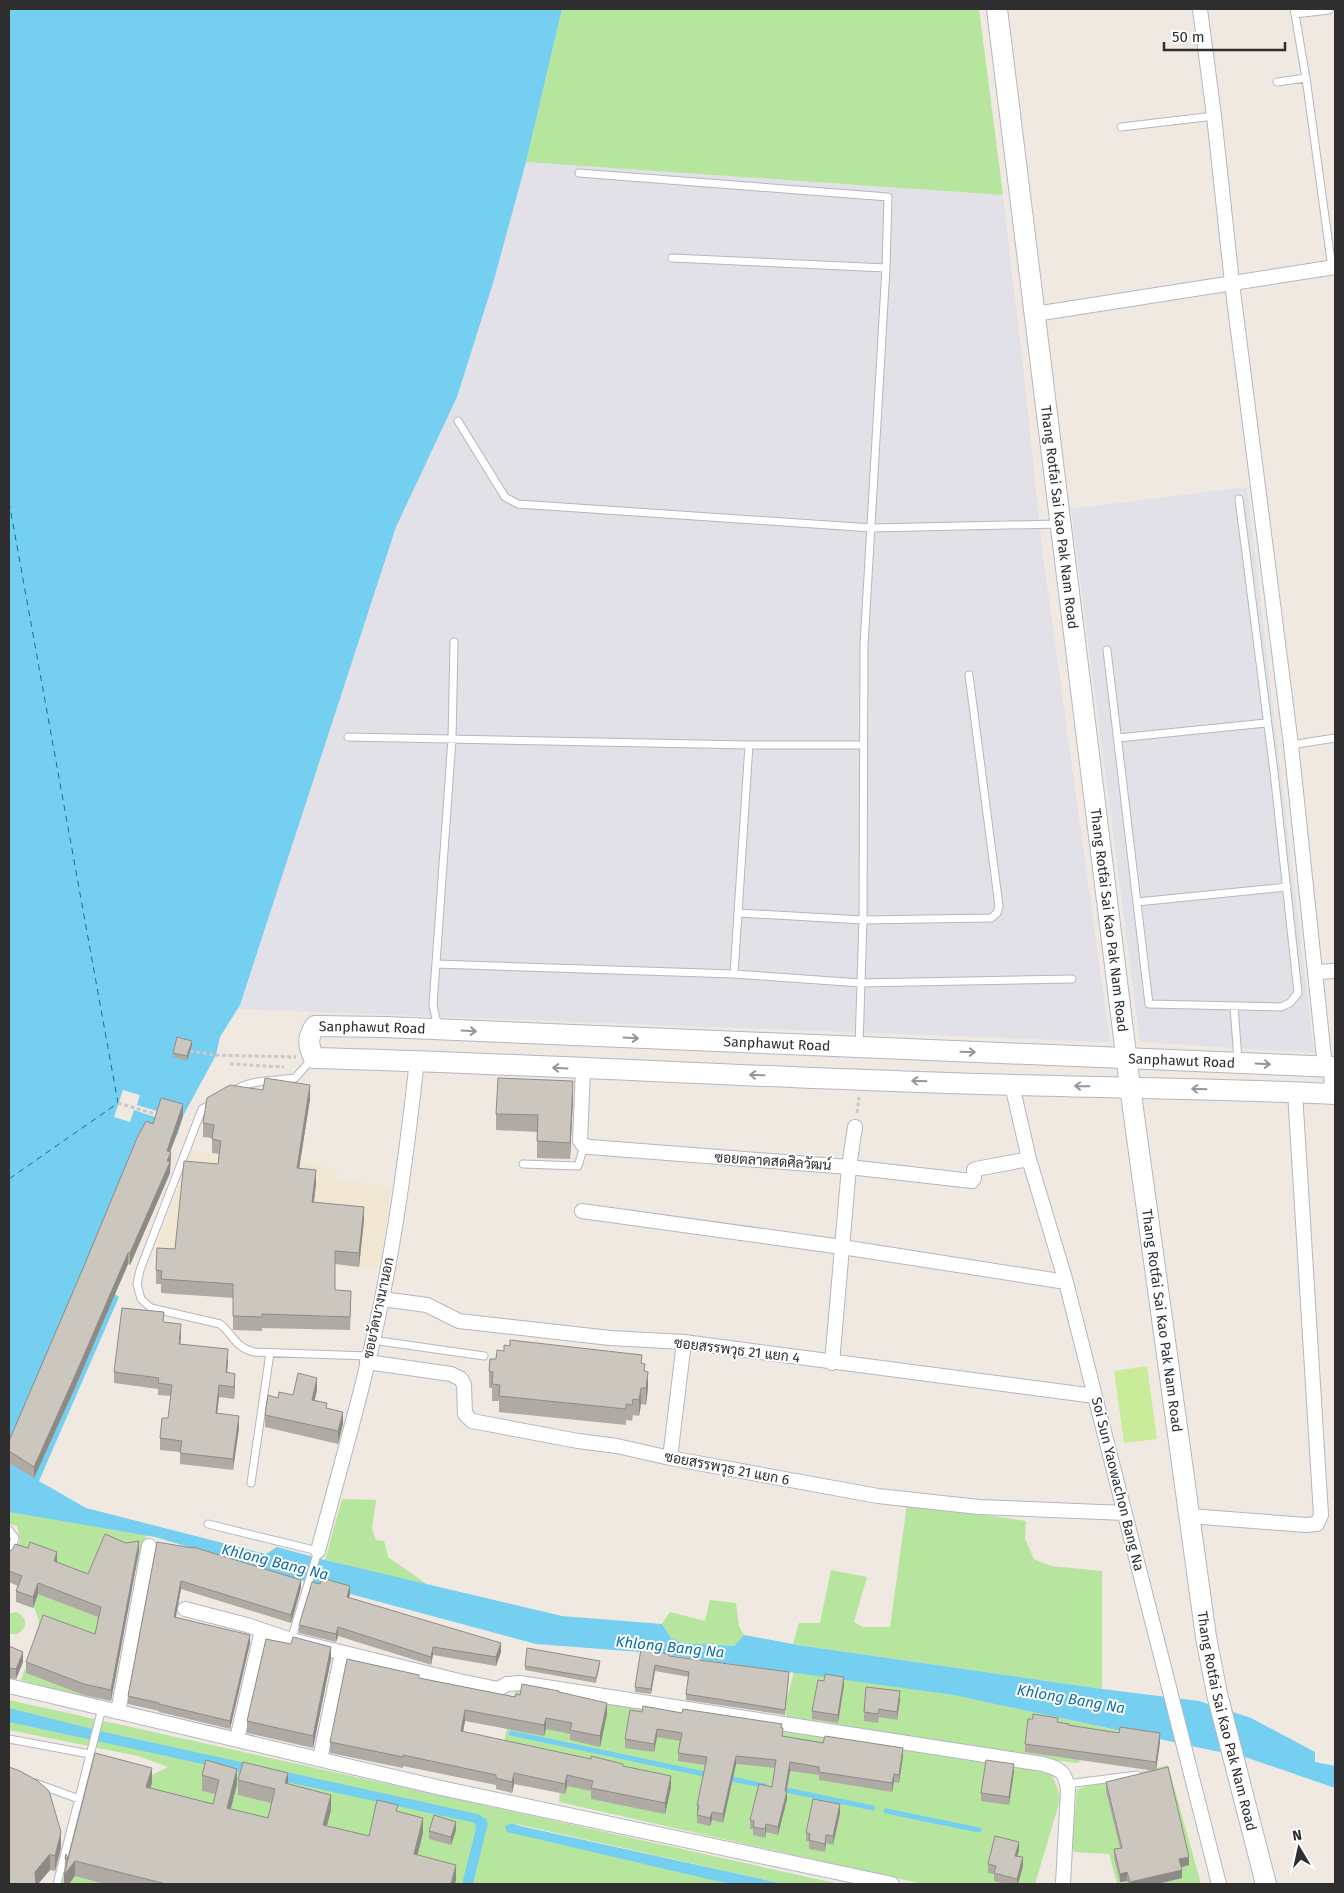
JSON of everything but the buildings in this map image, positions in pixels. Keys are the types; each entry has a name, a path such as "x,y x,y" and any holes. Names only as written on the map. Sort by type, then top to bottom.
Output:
{"main road":[{"name":"Thang Rotfai Sai Kao Pak Nam Road","path":"997,9 1130,1087 1206,1637 1216,1694 1266,1884"},
{"name":"Sanphawut Road","path":"1332,1067 315,1026 309,1035 309,1062 426,1061 583,1069 1012,1085 1335,1094"},
{"path":"426,1061 438,1030"},
{"path":"1332,1067 1335,1094"}],"street":[{"path":"1200,9 1232,283 1291,745 1316,972 1332,1067"},
{"path":"1035,314 1334,267"},
{"path":"1316,972 1335,971"},
{"name":"ซอยวัดบางนานอก","path":"318,1553 382,1299 406,1154 426,1061"},
{"path":"583,1069 580,1141 584,1146"},
{"name":"Soi Sun Yaowachon Bang Na","path":"1012,1085 1028,1159 1066,1282 1219,1884"},
{"path":"1189,1516 1306,1526 1317,1524 1321,1515 1295,1092"},
{"path":"832,1362 849,1167 855,1127"},
{"name":"ซอยตลาดสดศิลวัฒน์","path":"584,1146 849,1167 972,1181 974,1170 976,1169 1028,1159"},
{"path":"582,1211 842,1247 1066,1282"},
{"name":"ซอยสรรพวุธ 21 แยก 4","path":"382,1299 427,1305 459,1321 610,1338 684,1342 1095,1396"},
{"path":"670,1458 684,1342"},
{"name":"ซอยสรรพวุธ 21 แยก 6","path":"368,1359 451,1374 461,1378 464,1385 465,1414 472,1421 578,1441 617,1446 670,1458 878,1496 980,1507 1125,1513"},
{"path":"118,1712 149,1546"},
{"path":"185,1609 291,1640 498,1689 507,1684 520,1683 1043,1764 1057,1768 1065,1776 1067,1784 1063,1884"},
{"path":"237,1739 262,1630"},
{"path":"320,1759 342,1653"},
{"path":"9,1686 441,1788 892,1884"}],"lane":[{"path":"1329,10 1295,12 1334,267"},
{"path":"1277,82 1306,78"},
{"path":"1121,127 1214,116"},
{"path":"579,173 888,197 886,268 864,646 863,920 859,1048"},
{"path":"672,258 886,268"},
{"path":"458,421 505,498 518,504 872,528 1061,524"},
{"path":"1107,650 1149,1004 1282,1007 1290,1004 1298,993 1287,886 1240,499"},
{"path":"438,1030 433,1005 452,739 454,642"},
{"path":"738,913 863,920 991,918 997,913 999,906 969,675"},
{"path":"1118,738 1266,723"},
{"path":"348,737 749,745 863,745"},
{"path":"1291,745 1335,738"},
{"path":"734,974 749,745"},
{"path":"1137,902 1287,886"},
{"path":"436,964 734,974 862,982 1072,979"},
{"path":"1234,1006 1239,1063"},
{"path":"309,1062 295,1078 256,1082 240,1087 202,1109 140,1270 137,1284 141,1299 151,1308 213,1322 228,1330 237,1344 244,1350 368,1359"},
{"path":"523,1164 578,1166 584,1146"},
{"path":"372,1340 484,1356"},
{"path":"251,1483 270,1353"},
{"path":"208,1524 318,1553 291,1640"},
{"path":"9,1530 15,1538 9,1557"},
{"path":"57,1884 102,1708"},
{"path":"9,1739 90,1754"},
{"path":"1067,1784 1137,1775"},
{"path":"26,1780 78,1799"}],"path":[{"path":"190,1051 216,1055 309,1062"},
{"path":"230,1064 309,1062"},
{"path":"855,1127 861,1079"},
{"path":"118,1104 166,1117"}],"shaded area":[{"path":"526,162 1003,195 1042,548 1110,1042 237,1009 396,527 457,397 494,280"},
{"path":"1247,487 1314,1053 1140,1042 1071,509"},
{"path":"191,1152 310,1162 337,1171 336,1180 391,1187 380,1269 154,1254"}],"green space":[{"path":"562,9 979,9 1003,195 526,162"},
{"path":"1147,1366 1157,1439 1124,1443 1114,1371"},
{"path":"342,1499 376,1500 372,1529 376,1540 384,1541 388,1557 428,1585 325,1560"},
{"path":"907,1504 1026,1521 1025,1539 1034,1559 1051,1566 1102,1571 1102,1689 793,1644 799,1623 820,1623 831,1570 867,1577 854,1622 863,1627 890,1627"},
{"path":"9,1512 147,1535 98,1701 21,1680 40,1627 38,1617 14,1564 20,1539 17,1526 9,1524"},
{"path":"710,1600 736,1603 739,1626 744,1635 734,1646 682,1643 671,1638 662,1624 670,1612 705,1621"},
{"path":"16,1612 23,1617 25,1626 17,1634 9,1634 9,1613"},
{"path":"794,1672 953,1695 1129,1733 1077,1763 1019,1756 786,1719 786,1702"},
{"path":"516,1688 1051,1773 1058,1789 1060,1800 1035,1884 923,1884 559,1802 560,1788 504,1741"},
{"path":"9,1700 839,1884 784,1884 512,1823 507,1832 731,1884 61,1884 85,1802 102,1800 168,1767 138,1756 9,1730"},
{"path":"1168,1765 1201,1884 1117,1884 1109,1854 1074,1852 1072,1845 1077,1789"}],"water":[{"name":"Khlong Bang Na","path":"9,9 562,9 526,162 494,280 457,397 396,527 240,1005 220,1037 216,1055 183,1116 178,1133 131,1236 94,1280 119,1297 39,1481 86,1508 266,1554 277,1547 562,1616 662,1624 671,1638 682,1643 734,1646 744,1635 798,1645 1102,1689 1199,1701 1251,1718 1315,1752 1315,1762 1335,1766 1335,1788 1248,1758 953,1695 654,1653 536,1644 317,1585 155,1537 9,1512"},
{"path":"9,1708 104,1732 478,1814 486,1819 488,1823 473,1884 462,1884 476,1829 475,1824 471,1822 9,1722"},
{"path":"512,1823 784,1884 731,1884 712,1880 507,1832 505,1826"}],"pier":[{"path":"123,1090 140,1095 137,1105 160,1112 158,1118 134,1110 130,1122 114,1117"}],"waterway":[{"path":"511,1733 709,1775"},
{"path":"727,1778 765,1786"},
{"path":"781,1789 873,1808"},
{"path":"886,1811 979,1830"}],"ferry route":[{"path":"9,502 118,1103 9,1179"}]}
